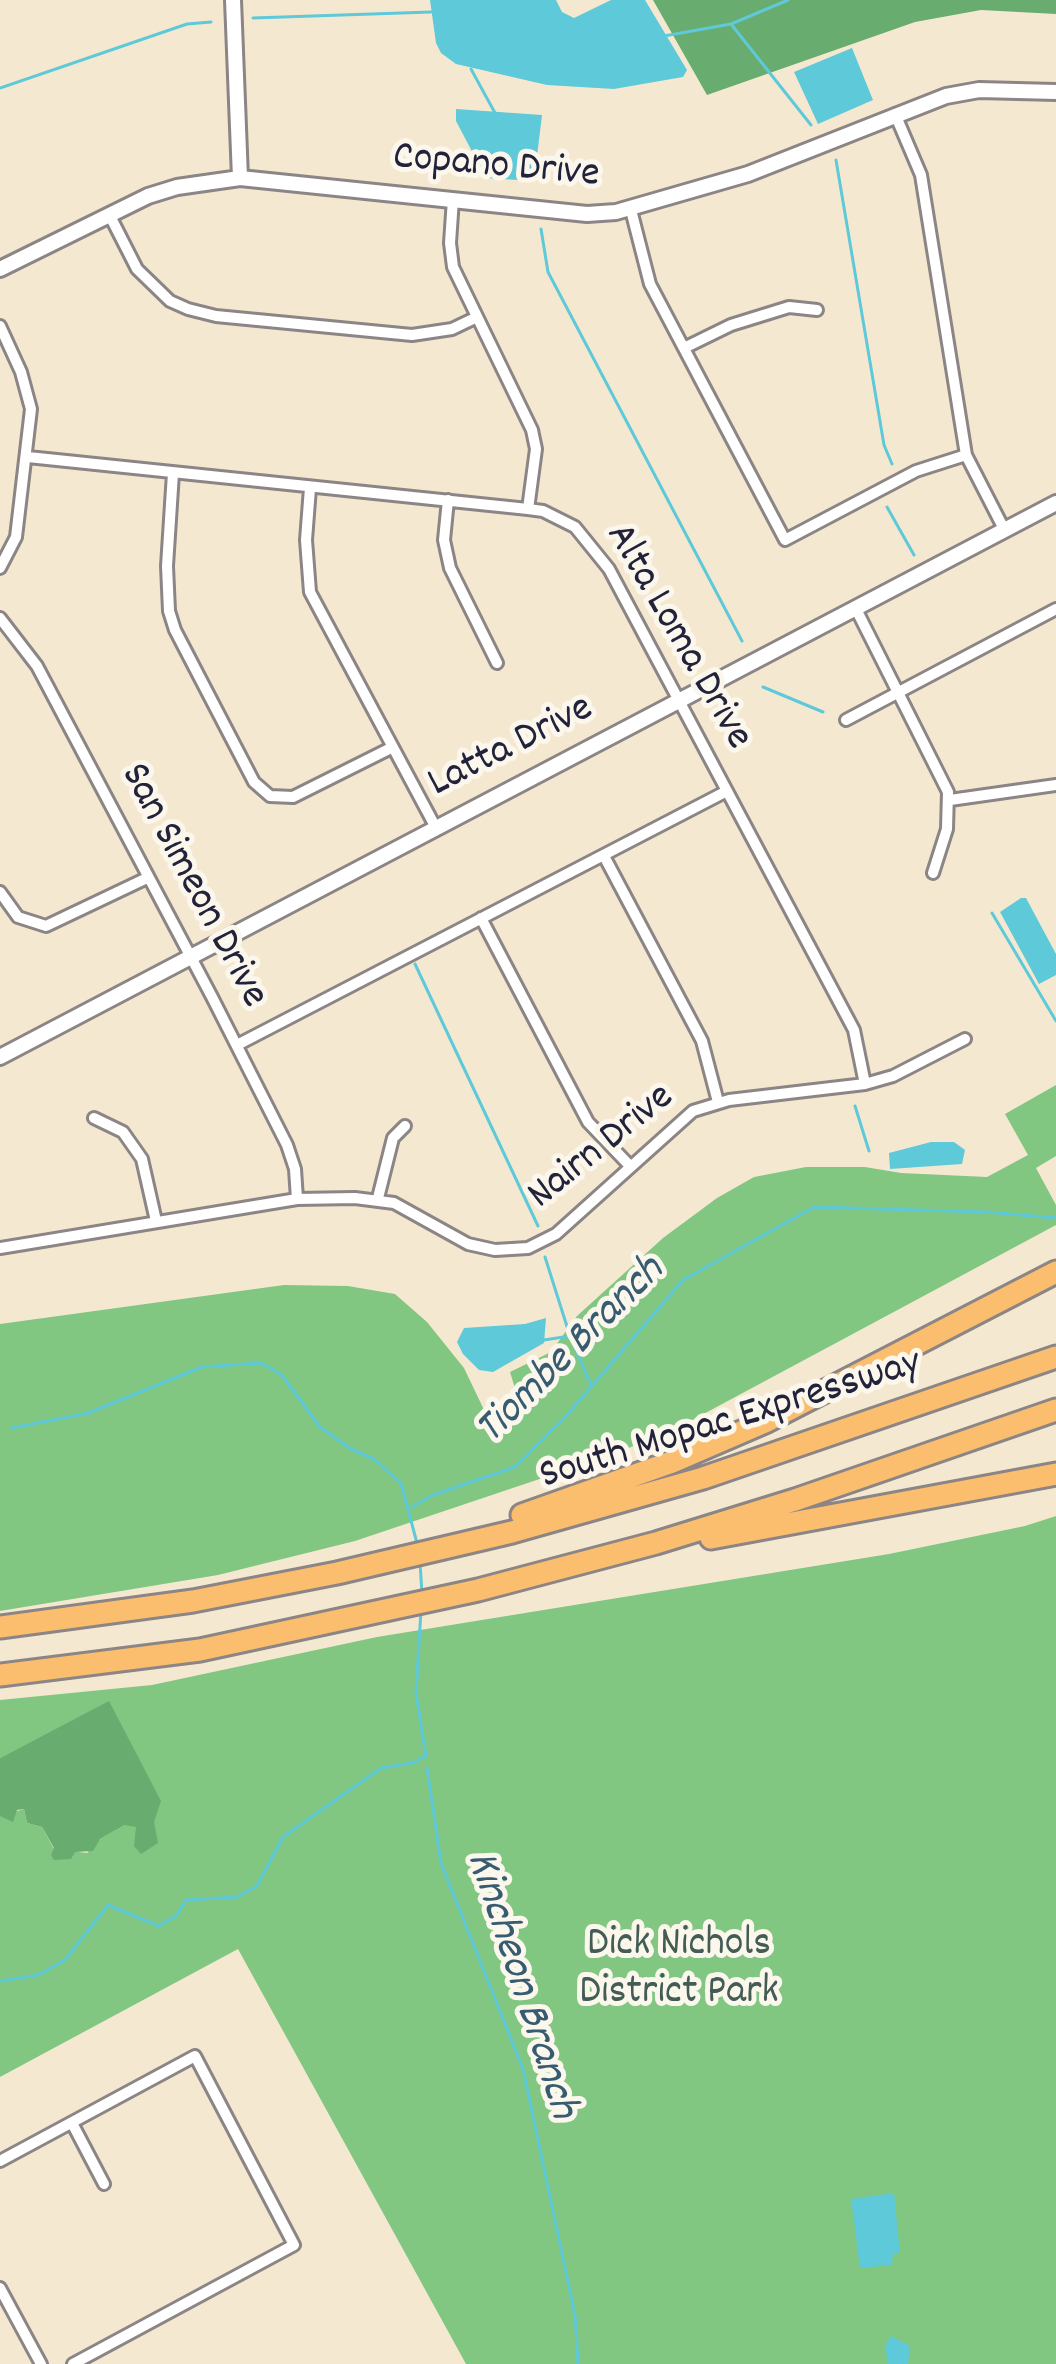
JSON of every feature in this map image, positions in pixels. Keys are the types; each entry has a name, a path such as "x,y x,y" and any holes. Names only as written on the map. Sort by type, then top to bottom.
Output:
{"highway":[{"path":"462,1541 751,1428 1056,1272"},
{"name":"South Mopac Expressway","path":"0,1627 193,1601 380,1563 703,1478 1056,1357"},
{"path":"0,1675 200,1650 478,1590 656,1543 1056,1410"},
{"path":"656,1543 684,1543 1056,1474"}],"street":[{"path":"233,0 240,178"},
{"name":"Copano Drive","path":"0,269 109,214 177,187 240,178 587,214 631,210 788,160 946,96 979,90 1056,92"},
{"path":"895,114 921,175 966,455 1004,530"},
{"path":"453,199 453,267 532,430 536,449 528,509"},
{"path":"631,210 646,273 785,540 916,470 966,455"},
{"path":"109,214 136,269 188,310 412,335 431,334 475,318"},
{"path":"684,348 731,325 789,308 817,310"},
{"path":"0,326 28,391 28,457 16,537 0,568"},
{"name":"Alta Loma Drive","path":"28,457 528,509 562,519 598,551 854,1030 865,1084"},
{"path":"173,473 166,566 169,611 254,782 270,796 293,797 391,748"},
{"path":"310,488 306,540 310,592 435,826"},
{"path":"448,500 444,540 449,568 497,663"},
{"name":"Latta Drive","path":"0,1057 1056,503"},
{"path":"856,609 950,800 944,842 933,873"},
{"path":"846,720 1056,609"},
{"name":"San Simeon Drive","path":"0,618 37,666 237,1045 287,1145 297,1199"},
{"path":"950,800 1056,785"},
{"path":"237,1045 725,793"},
{"path":"604,856 702,1041 718,1102"},
{"path":"0,892 18,917 46,926 147,878"},
{"path":"481,918 588,1122 630,1166"},
{"name":"Nairn Drive","path":"0,1248 297,1199 379,1198 468,1244 496,1250 527,1248 556,1234 681,1119 718,1102 865,1084 893,1076 965,1039"},
{"path":"94,1118 122,1132 142,1159 156,1221"},
{"path":"379,1198 393,1138 405,1126"},
{"path":"0,2161 194,2056 294,2245 73,2364"},
{"path":"72,2123 104,2184"},
{"path":"0,2288 41,2364"}],"green space":[{"path":"653,0 1056,0 1056,14 981,10 915,22 707,95"},
{"path":"1056,1085 1056,1156 1036,1168 1056,1205 1056,1225 683,1425 617,1453 355,1541 218,1575 0,1611 0,1324 284,1285 348,1286 395,1294 427,1322 464,1368 487,1416 521,1408 510,1372 551,1352 577,1316 663,1238 717,1198 754,1177 806,1167 987,1177 1028,1155 1005,1114"},
{"name":"Dick Nichols District Park","path":"1056,1516 1056,2364 466,2364 238,1949 0,2077 0,1816 24,1809 27,1823 42,1827 54,1849 87,1853 125,1825 154,1823 154,1818 109,1702 0,1758 0,1700 152,1685 377,1637 889,1554"},
{"path":"109,1701 161,1801 154,1822 158,1843 141,1854 134,1846 136,1827 125,1825 100,1839 93,1851 54,1860 54,1848 42,1827 27,1823 24,1809 17,1810 13,1822 0,1816 0,1758"}],"water":[{"path":"430,0 556,0 562,12 574,18 611,0 645,0 687,70 683,77 614,89 547,85 456,64 436,43"},
{"path":"852,48 873,100 818,124 794,72"},
{"path":"456,109 542,115 534,181 486,178 456,121"},
{"path":"1026,898 1056,954 1056,975 1039,984 1000,912"},
{"path":"931,1142 954,1142 965,1150 962,1164 890,1169 889,1153"},
{"path":"546,1318 544,1343 493,1372 479,1370 457,1342 464,1328"},
{"path":"894,2193 900,2253 893,2253 892,2265 860,2268 851,2199"},
{"path":"891,2336 910,2346 908,2364 888,2364 885,2346"}],"waterway":[{"path":"664,36 731,24 788,0"},
{"path":"253,18 431,12"},
{"path":"0,88 187,24 211,22"},
{"path":"731,24 811,125"},
{"path":"471,69 495,113"},
{"path":"836,160 884,445 892,464"},
{"path":"541,229 548,272 742,641"},
{"path":"887,507 914,555"},
{"path":"763,687 823,712"},
{"path":"992,913 1056,1021"},
{"path":"415,964 538,1226"},
{"path":"855,1106 869,1151"},
{"name":"Tiombe Branch","path":"412,1507 515,1467 567,1415 683,1280 814,1207 1056,1218"},
{"path":"545,1257 591,1385"},
{"path":"544,1340 570,1336"},
{"name":"Kincheon Branch","path":"12,1428 88,1413 202,1367 261,1363 281,1374 320,1427 374,1459 401,1483 418,1547"},
{"name":"Kincheon Branch","path":"420,1562 422,1594"},
{"path":"0,1981 38,1975 65,1960 108,1905 159,1926 177,1915 186,1900 237,1897 257,1886 283,1837 381,1768 426,1756 416,1693 421,1610"},
{"name":"Kincheon Branch","path":"427,1768 441,1863 523,2069 575,2315 578,2364"}]}
